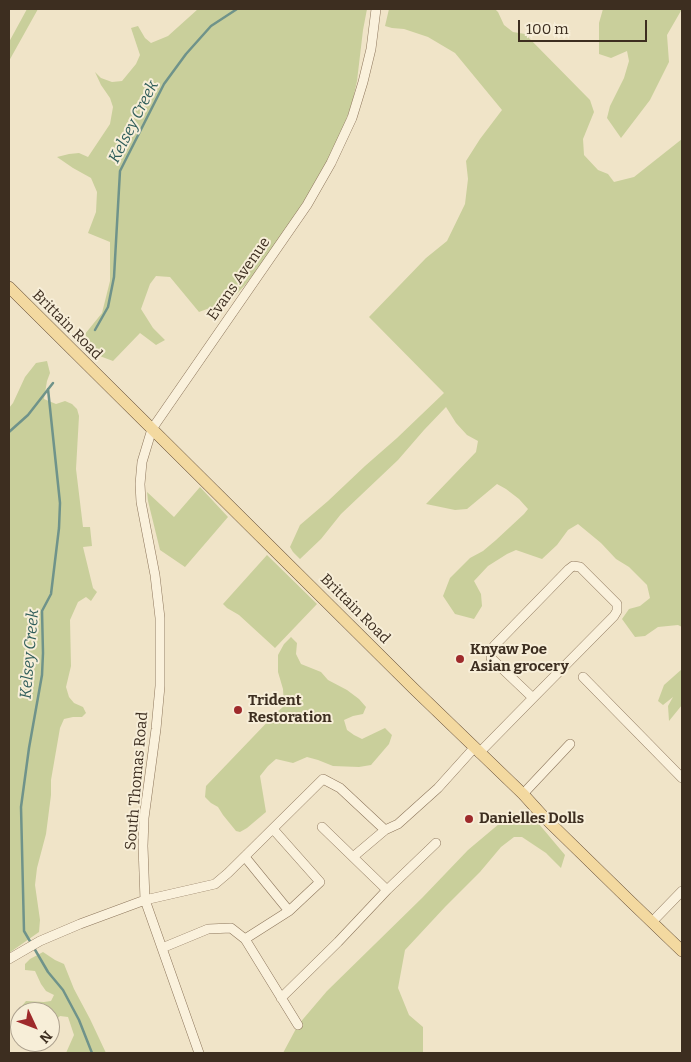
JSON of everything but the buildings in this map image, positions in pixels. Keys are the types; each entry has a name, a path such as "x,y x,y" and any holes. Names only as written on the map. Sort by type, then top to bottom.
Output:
{"main road":[{"name":"Brittain Road","path":"9,287 476,750 682,951"}],"street":[{"name":"Evans Avenue","path":"152,563 141,502 140,484 142,462 152,429 307,205 331,163 352,118 363,82 371,49 376,9"},
{"name":"South Thomas Road","path":"152,563 160,618 160,686 142,846 145,900 199,1053"},
{"path":"353,857 385,830 398,824 438,788 533,698 618,611 617,604 580,566 573,566 569,569 491,651 491,658 533,698"},
{"path":"583,677 682,778"},
{"path":"523,794 570,744"},
{"path":"9,959 40,941 145,900 215,884 245,857 323,779 340,788 385,830"},
{"path":"322,827 387,890"},
{"path":"245,939 289,911 320,882 273,829"},
{"path":"281,998 436,842"},
{"path":"245,857 289,911"},
{"path":"652,922 682,891"},
{"path":"162,948 208,929 231,928 245,939 298,1025"}],"green space":[{"path":"27,9 38,9 9,61 9,42"},
{"path":"198,9 367,9 353,99 331,155 301,208 277,244 246,284 231,300 199,312 170,277 156,276 150,284 141,309 153,328 165,340 156,345 140,333 113,361 97,355 85,334 102,313 110,281 110,242 88,233 96,212 97,192 91,178 57,157 79,153 88,157 110,124 113,107 95,72 101,78 112,82 122,81 136,64 140,55 131,28 138,26 145,38 151,43 168,36"},
{"path":"389,9 495,9 504,25 513,32 525,34 590,100 594,112 583,139 584,155 598,170 608,174 614,182 634,177 682,139 682,627 678,625 658,627 645,636 635,637 622,619 629,609 640,606 650,598 647,585 629,567 616,559 601,543 578,524 568,530 557,545 542,559 516,550 488,566 474,581 481,594 482,606 474,619 455,614 443,596 450,578 470,558 483,551 496,540 528,509 519,499 497,484 467,509 455,510 426,504 476,452 478,441 467,435 456,423 446,407 398,460 341,514 321,539 300,559 290,547 300,525 444,393 369,317 426,258 447,241 465,204 468,179 466,161 502,110 455,53 428,37 404,29 385,26"},
{"path":"603,9 682,9 667,35 669,62 650,100 621,138 607,118 610,106 624,78 629,61 627,51 611,58 599,54 599,23"},
{"path":"47,361 50,373 44,399 56,404 65,401 72,404 77,409 79,416 76,469 83,527 90,527 92,546 83,547 93,588 97,592 91,601 86,597 78,602 70,620 71,666 66,687 69,697 74,703 83,707 86,713 82,717 64,719 60,728 51,780 46,834 37,868 35,885 40,920 39,932 9,953 9,408 25,377 36,363"},
{"path":"200,487 228,517 185,567 160,550 147,492 174,517"},
{"path":"267,555 317,604 275,648 239,615 223,604"},
{"path":"291,637 297,643 296,654 301,664 321,672 328,680 359,699 366,707 363,714 344,720 347,730 362,739 385,728 392,735 389,744 371,765 359,767 333,766 307,757 293,763 276,759 260,776 266,812 247,828 240,832 236,831 218,807 205,797 206,786 284,706 283,689 278,672 278,655 284,644"},
{"path":"682,669 682,705 669,721 668,706 673,697 663,705 658,701 664,685"},
{"path":"512,813 533,817 565,855 561,868 546,853 522,837 514,837 501,847 480,872 405,950 398,988 409,1015 423,1027 423,1053 283,1053 298,1025 327,991 468,850"},
{"path":"43,952 64,964 74,989 106,1053 66,1053 74,1035 68,1017 60,1016 60,1002 44,1002 51,1001 54,995 46,991 35,971 25,970 25,964"}],"waterway":[{"name":"Kelsey Creek","path":"95,330 108,307 114,277 120,171 164,84 186,54 211,26 237,9"},
{"path":"9,432 28,415 53,383"},
{"name":"Kelsey Creek","path":"31,943 24,931 21,807 42,675 42,611 51,594 60,503 48,389"},
{"name":"Kelsey Creek","path":"34,948 48,972 63,990 79,1020 92,1053"}],"place":[{"name":"Knyaw Poe Asian grocery","path":"460,659"},
{"name":"Trident Restoration","path":"238,710"},
{"name":"Danielles Dolls","path":"469,819"}]}
